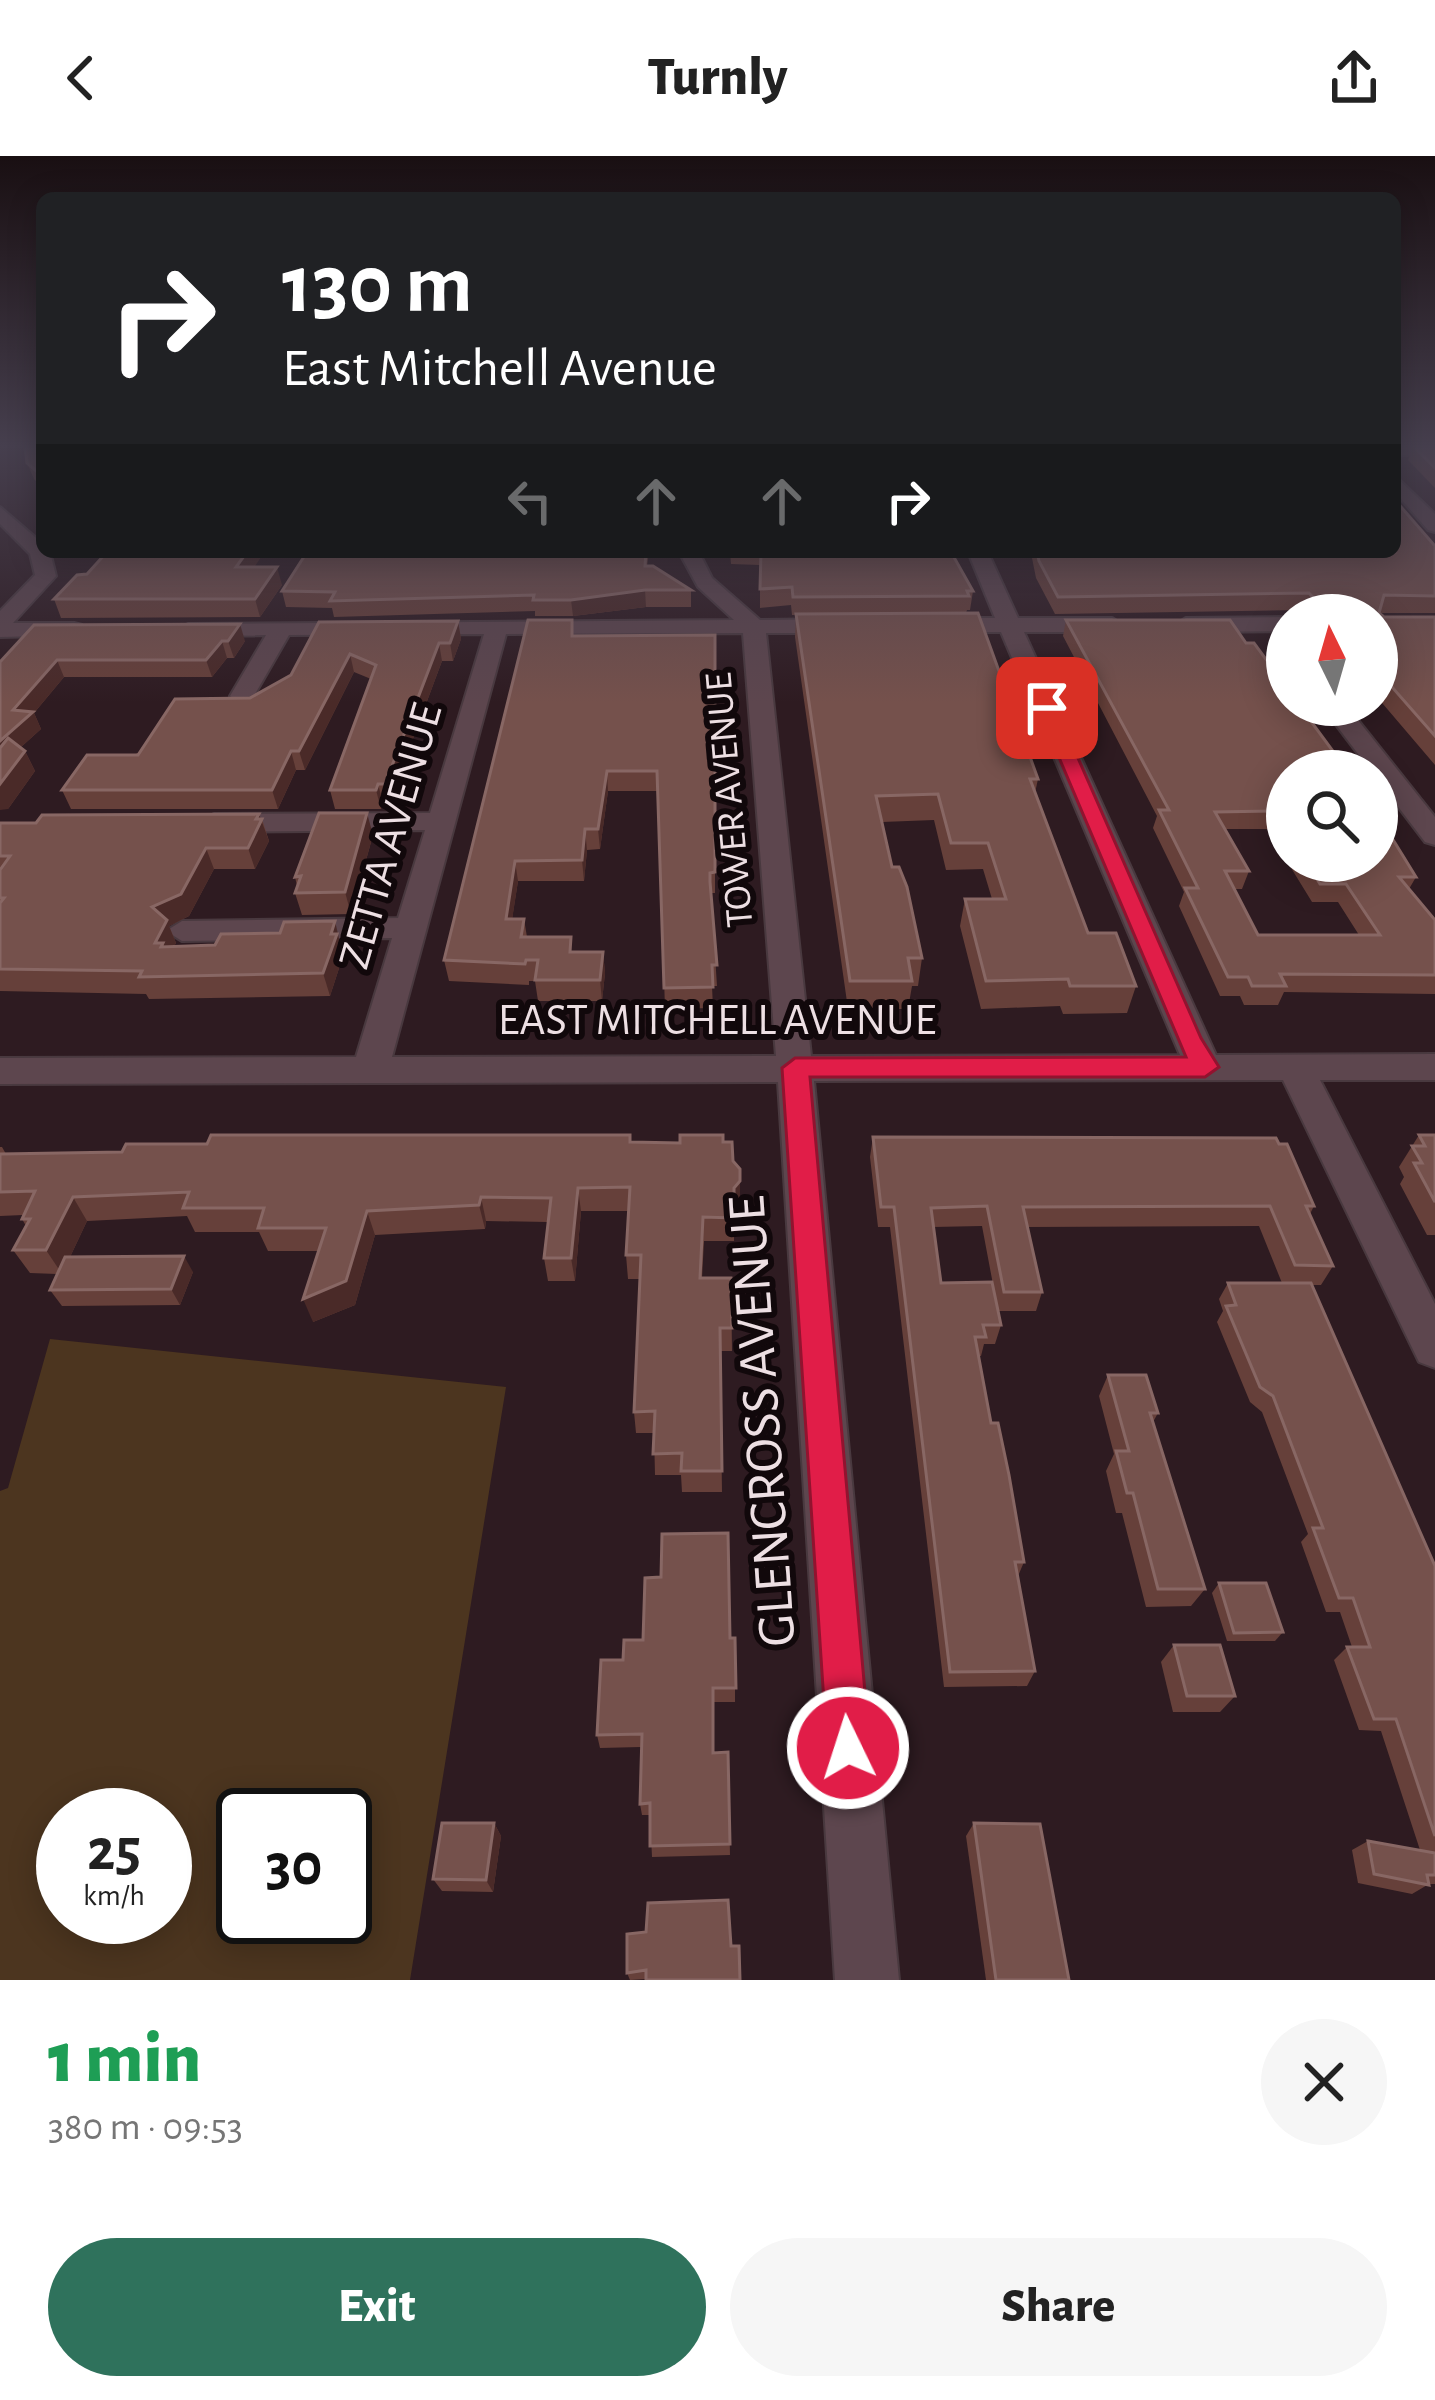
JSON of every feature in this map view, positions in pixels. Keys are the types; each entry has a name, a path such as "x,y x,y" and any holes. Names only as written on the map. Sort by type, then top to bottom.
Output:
{"street":[{"path":"1,624 46,576 42,558"},
{"name":"TOWER AVENUE","path":"689,558 699,575 754,626 795,1068"},
{"path":"981,558 1188,1039 1205,1067"},
{"path":"1,624 94,630"},
{"path":"918,626 1266,624"},
{"path":"164,629 872,626"},
{"name":"ZETTA AVENUE","path":"370,1070 497,627"},
{"path":"242,696 282,628"},
{"path":"1349,726 1435,836"},
{"path":"185,823 443,821"},
{"path":"182,931 412,928"},
{"path":"1295,1067 1435,1348"},
{"name":"EAST MITCHELL AVENUE","path":"0,1071 1435,1067"},
{"name":"GLENCROSS AVENUE","path":"795,1068 867,1980"}],"shaded area":[{"path":"50,1339 506,1387 410,1980 0,1980 0,1491 8,1488"}],"building":[{"path":"1401,533 1424,533 1435,546 1435,596 1058,597 1038,558 1401,558"},
{"path":"102,558 243,558 236,567 277,567 255,599 54,599 77,575 87,574"},
{"path":"303,558 646,558 645,566 653,566 691,590 645,590 571,600 533,600 534,595 330,601 335,592 282,591"},
{"path":"761,558 954,558 973,591 967,591 969,596 793,597 792,587 760,589"},
{"path":"978,613 1038,779 1030,779 1088,933 1116,933 1136,986 1070,986 1068,979 986,981 965,899 1006,899 988,843 951,843 938,794 876,796 892,867 899,867 907,887 922,958 908,958 912,981 850,981 796,614"},
{"path":"1398,617 1435,617 1435,736 1398,694"},
{"path":"528,620 572,620 572,636 715,635 715,872 710,873 710,882 717,965 712,965 713,987 664,988 657,771 607,771 598,829 585,829 582,860 515,861 506,919 524,919 521,937 571,937 570,952 603,952 600,980 535,980 538,960 525,964 444,960"},
{"path":"1066,620 1230,620 1246,643 1254,643 1266,659 1266,726 1314,726 1332,750 1266,750 1266,811 1215,812 1249,871 1225,871 1258,935 1380,935 1346,884 1319,882 1398,882 1398,848 1416,877 1399,877 1435,920 1435,975 1280,974 1286,986 1252,986 1248,977 1228,977 1185,888 1198,888 1159,810 1169,810"},
{"path":"458,621 450,643 439,643 385,784 378,784 376,790 330,790 376,665 350,654 299,751 291,751 272,790 62,790 87,755 138,755 175,699 250,698 291,675 319,622"},
{"path":"240,624 206,660 57,660 13,710 33,712 0,741 0,662 34,625"},
{"path":"8,738 25,751 0,784 0,748"},
{"path":"319,813 367,813 345,892 295,893 301,876 295,877"},
{"path":"259,814 256,819 262,819 248,848 206,848 181,894 152,907 167,920 155,943 163,943 161,947 215,945 221,934 280,933 284,922 335,921 331,934 337,934 323,973 139,977 142,971 0,969 0,903 4,898 0,898 0,870 10,856 0,856 0,823 36,823 42,815"},
{"path":"211,1135 630,1135 630,1142 680,1143 680,1135 723,1135 723,1142 732,1142 740,1181 734,1188 734,1218 703,1217 700,1278 731,1278 732,1328 720,1328 722,1471 681,1471 682,1453 653,1454 655,1411 634,1412 641,1255 626,1255 630,1187 578,1188 571,1258 544,1258 551,1198 481,1197 479,1205 367,1211 346,1281 303,1299 326,1228 258,1228 264,1208 183,1208 189,1192 73,1197 46,1250 13,1250 30,1219 22,1219 35,1191 0,1192 0,1154 122,1152 126,1144 207,1144"},
{"path":"1419,1135 1435,1135 1435,1202 1414,1163 1422,1163 1412,1146 1425,1146"},
{"path":"873,1137 1276,1138 1279,1144 1287,1144 1314,1206 1306,1206 1333,1266 1295,1265 1270,1206 1023,1207 1042,1292 1004,1292 987,1206 931,1208 941,1283 992,1282 1001,1325 983,1325 986,1337 975,1337 991,1423 998,1423 1009,1475 1024,1562 1015,1562 1035,1671 950,1672 894,1207 881,1207"},
{"path":"184,1256 171,1289 50,1290 65,1257"},
{"path":"1228,1283 1311,1283 1435,1566 1435,1836 1396,1719 1374,1719 1347,1647 1370,1647 1353,1598 1339,1598 1313,1528 1323,1528 1273,1396 1260,1387 1226,1306 1236,1305"},
{"path":"1108,1375 1146,1375 1158,1413 1150,1413 1205,1589 1158,1589 1133,1493 1127,1493 1116,1451 1129,1451"},
{"path":"728,1533 736,1688 713,1688 713,1753 728,1752 730,1844 650,1846 650,1803 640,1804 642,1734 597,1735 601,1660 623,1660 624,1640 643,1640 645,1578 661,1577 662,1534"},
{"path":"1219,1583 1266,1583 1283,1632 1234,1633"},
{"path":"1174,1645 1220,1645 1235,1696 1187,1696"},
{"path":"442,1823 494,1823 486,1880 433,1879"},
{"path":"974,1823 1040,1824 1069,1980 996,1980"},
{"path":"1368,1841 1435,1853 1435,1875 1427,1875 1429,1885 1374,1874"},
{"path":"728,1900 731,1946 739,1946 740,1980 646,1980 646,1970 627,1973 627,1934 646,1932 648,1903"}],"route":[{"path":"848,1748 795,1068 1205,1067 1188,1039 1047,708"}]}
